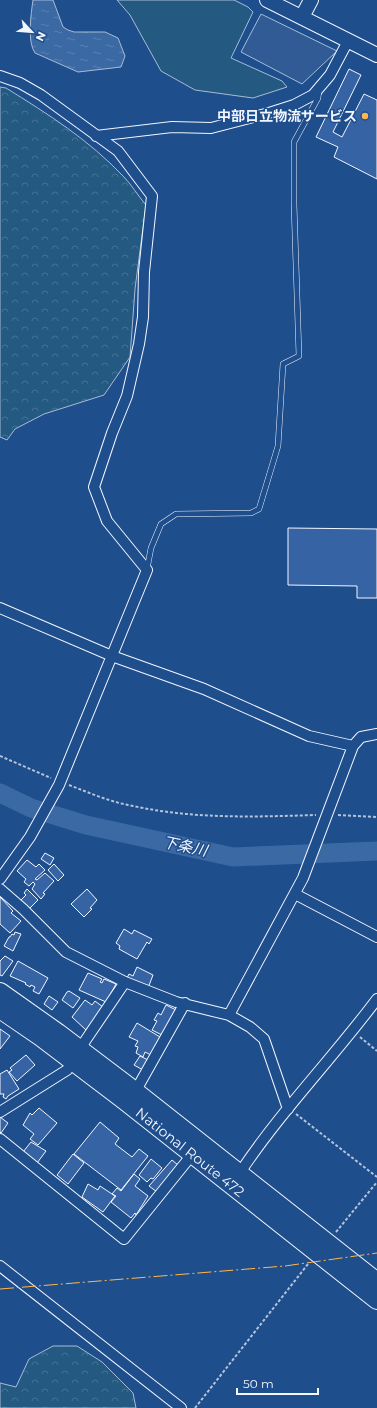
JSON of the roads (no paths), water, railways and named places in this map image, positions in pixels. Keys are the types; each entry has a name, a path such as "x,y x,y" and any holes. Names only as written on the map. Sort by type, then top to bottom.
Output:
{"highway":[{"name":"National Route 472","path":"0,992 58,1033 76,1056 323,1248 377,1282"},
{"name":"National Route 472","path":"0,1009 135,1092 197,1149 239,1174 323,1248 377,1300"}],"street":[{"path":"267,0 377,55"},
{"path":"302,17 311,0"},
{"path":"96,136 172,127 211,128 269,114 294,105 313,95 330,75 348,41"},
{"path":"0,76 20,83 41,95 118,151 152,196 144,272 143,317 140,344 127,396 112,433 94,487 107,521 147,570 59,784 30,837 0,879"},
{"path":"0,608 112,656 204,690 309,736 353,746"},
{"path":"229,1015 303,878 328,816 353,746 361,737 377,734"},
{"path":"0,889 23,909 66,952 125,982 185,1004 229,1015 250,1027 264,1039 288,1109"},
{"path":"295,894 377,937"},
{"path":"0,1112 67,1070 125,982"},
{"path":"239,1174 257,1146 353,1032 377,999"},
{"path":"135,1092 185,1004"},
{"path":"0,1139 124,1239 197,1149"},
{"path":"0,1266 181,1408"}],"lane":[{"path":"147,570 151,548 161,524 176,514 251,513 258,509 278,446 283,364 299,356 294,204 294,142 318,98 319,88"}],"water":[{"path":"33,0 53,0 63,27 68,30 74,32 105,32 118,38 125,56 121,67 78,72 35,53 30,35"}],"waterway":[{"name":"下条川","path":"0,793 31,808 86,825 233,857 377,851"}],"place":[{"name":"中部日立物流サービス","path":"365,116"}]}
